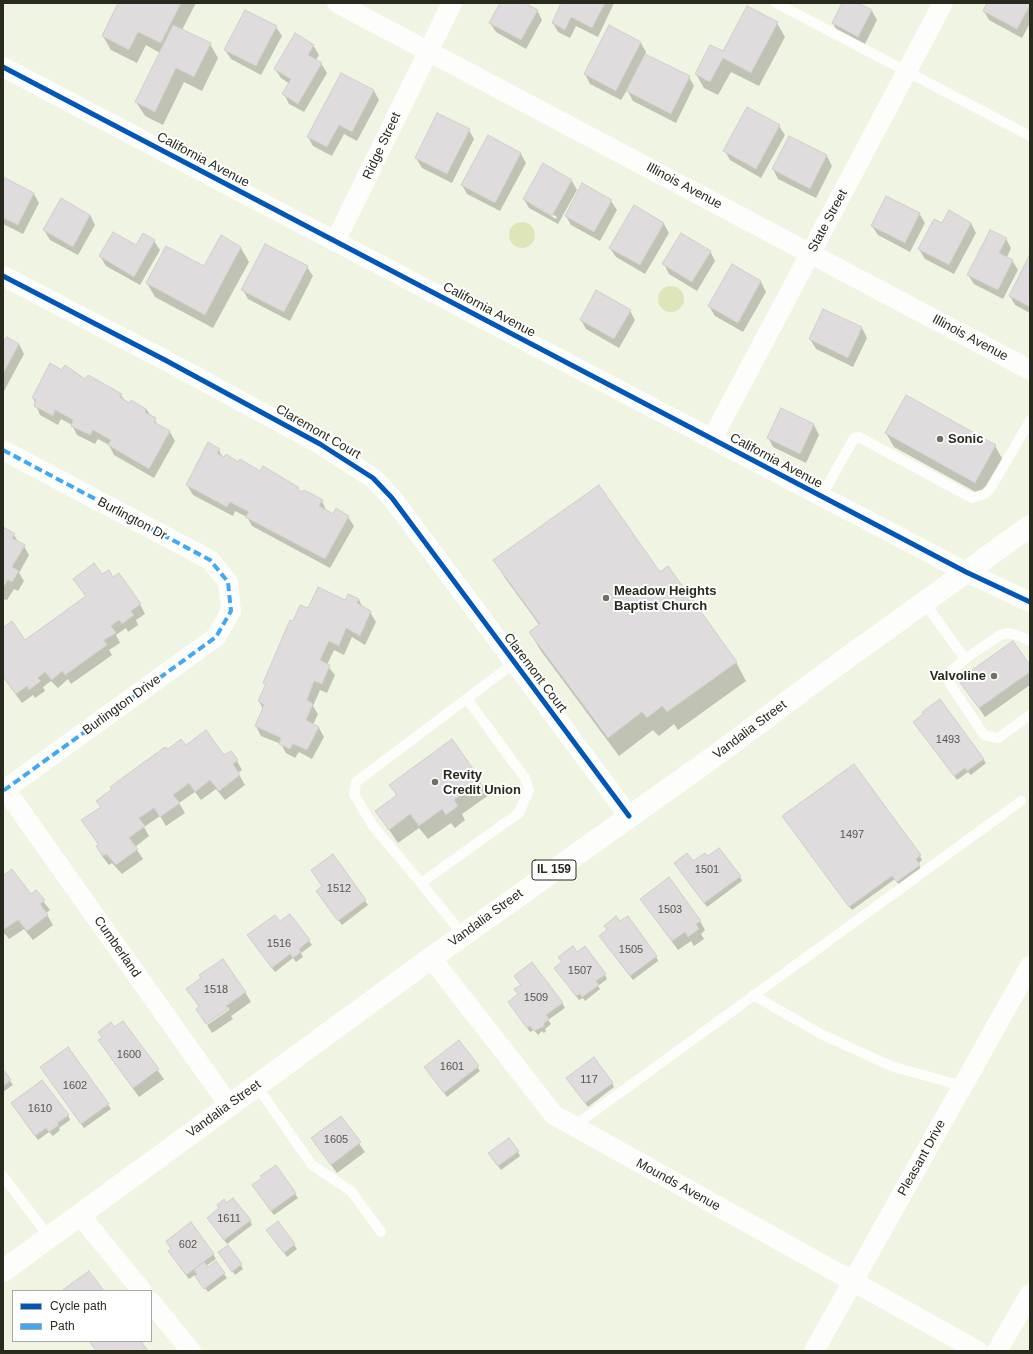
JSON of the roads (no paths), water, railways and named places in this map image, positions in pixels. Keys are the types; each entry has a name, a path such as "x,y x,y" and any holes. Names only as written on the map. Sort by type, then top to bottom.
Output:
{"main road":[{"name":"Vandalia Street","path":"3,1271 431,958 715,756 1030,526"}],"street":[{"name":"Illinois Avenue","path":"337,3 812,253 1030,370"},
{"name":"Ridge Street","path":"335,242 427,50 452,3"},
{"name":"State Street","path":"712,439 812,253 943,3"},
{"name":"California Avenue","path":"3,67 821,497 966,572 1030,602"},
{"name":"Claremont Court","path":"3,276 172,364 320,444 373,478 392,498 629,816"},
{"name":"Burlington Dr","path":"3,450 210,560 228,582 231,611"},
{"name":"Burlington Drive","path":"4,790 216,637 231,611"},
{"name":"Cumberland","path":"4,790 229,1105"},
{"name":"Mounds Avenue","path":"431,958 554,1115 573,1127 978,1351"},
{"name":"Pleasant Drive","path":"814,1351 1030,966"},
{"path":"80,1215 141,1290"},
{"path":"997,1351 1030,1294"},
{"path":"152,1303 191,1351"}],"lane":[{"path":"776,3 1030,136"},
{"path":"821,497 854,438 859,437 972,498 985,494 990,489 1030,421"},
{"path":"924,602 965,659"},
{"path":"1030,641 1017,634 1007,633 1000,635 965,659 950,672 948,677 950,684 984,735 998,738 1030,715"},
{"path":"463,935 373,826 354,794 356,782 514,663"},
{"path":"421,883 519,813 529,790 525,778 467,699"},
{"path":"573,1127 1021,801"},
{"path":"753,995 821,1034 891,1066 962,1086"},
{"path":"256,1085 312,1165 351,1191 381,1232"},
{"path":"3,1176 48,1237"}],"place":[{"name":"Sonic","path":"940,439"},
{"name":"Meadow Heights Baptist Church","path":"606,598"},
{"name":"Valvoline","path":"994,676"},
{"name":"Revity Credit Union","path":"435,782"}]}
